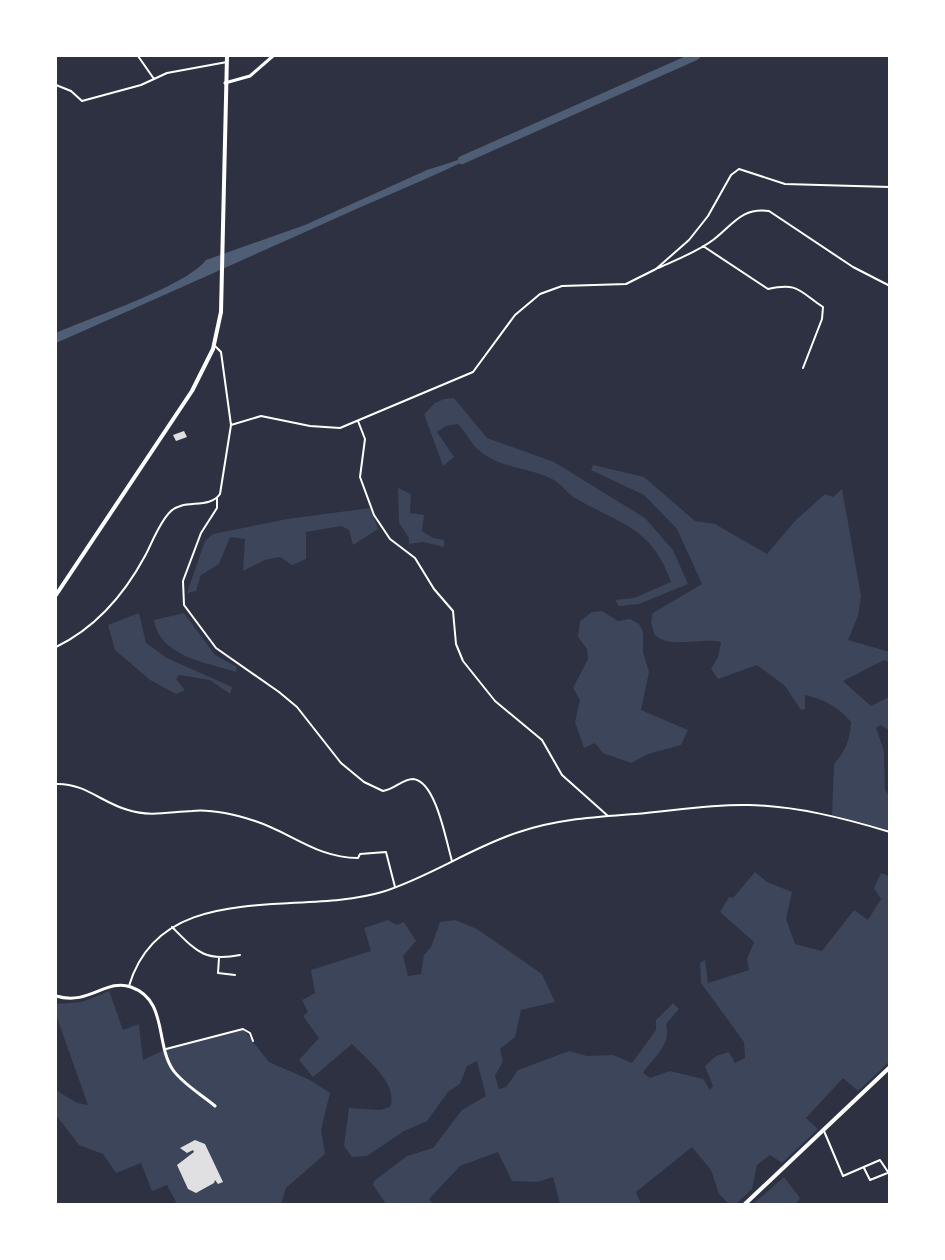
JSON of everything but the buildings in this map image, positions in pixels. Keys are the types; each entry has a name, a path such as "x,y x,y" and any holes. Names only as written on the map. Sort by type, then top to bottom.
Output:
{"main road":[{"path":"56,595 187,399 214,345 221,312 227,56"},
{"path":"745,1204 890,1067"}],"street":[{"path":"138,56 154,79"},
{"path":"225,83 250,76 273,56"},
{"path":"56,85 71,91 82,101 177,70 227,62"},
{"path":"656,268 689,240 708,216 731,175 739,170 767,180 800,185 890,187"},
{"path":"231,425 256,416 323,428 340,428 358,421 476,370 489,347 515,315 540,294 562,286 626,284 703,246 715,239 731,222 758,209 769,211 853,267 890,286"},
{"path":"703,246 768,289 783,285 794,287 823,307 822,319 803,368"},
{"path":"214,345 221,352 231,425 223,486 217,498 217,508 201,533 183,581 184,605 216,648 297,707 341,763 364,782 383,791 406,780 416,779 431,790 452,861"},
{"path":"358,421 365,439 360,477 374,515 390,539 415,558 434,589 453,611 456,644 463,661 495,701 542,740 562,775 609,816"},
{"path":"56,647 93,623 112,605 141,563 170,511 181,505 217,498"},
{"path":"56,784 80,787 119,807 146,814 204,811 252,820 310,848 337,857 358,858 360,854 386,852 395,887"},
{"path":"129,986 143,954 158,936 185,919 204,913 368,894 395,887 531,828 609,816 759,805 798,810 890,832"},
{"path":"172,927 199,953 219,958 240,955"},
{"path":"219,958 218,972 235,975"},
{"path":"56,996 79,999 108,987 129,986 147,996 172,1068 176,1074 215,1106"},
{"path":"166,1049 243,1029 250,1033 253,1041"},
{"path":"823,1130 828,1135 841,1174 849,1175 864,1168 882,1160 889,1172 870,1180 864,1168"}],"shaded area":[{"path":"480,153 56,343 56,333 159,291 179,281 206,260 305,225 427,170"},
{"path":"454,398 487,438 554,462 645,518 673,550 688,584 639,604 619,606 615,600 634,598 671,582 654,549 633,529 575,498 554,480 489,458 475,446 458,424 446,426 437,432 454,457 443,466 424,414 435,403"},
{"path":"593,465 644,477 695,521 715,524 767,554 795,521 825,494 833,497 842,489 861,596 858,616 848,640 890,652 889,662 884,660 843,681 871,706 889,697 889,730 880,725 876,728 884,751 885,790 889,795 889,830 832,815 834,764 842,754 850,734 851,722 841,712 825,702 805,695 805,709 801,710 785,686 757,665 718,679 711,669 718,657 721,642 668,641 654,634 651,622 653,613 702,584 677,529 644,495 591,470"},
{"path":"398,488 411,494 410,513 424,515 422,531 433,538 444,540 444,547 423,542 409,544 409,538 399,523"},
{"path":"370,508 378,529 353,545 349,530 341,526 306,532 306,559 292,565 280,557 265,560 243,571 245,539 230,537 219,564 201,575 196,591 187,593 205,541 213,534 287,519"},
{"path":"602,611 618,621 630,619 639,624 643,632 643,652 649,672 641,710 688,730 681,745 648,754 631,763 603,753 595,743 584,748 575,722 580,700 573,688 588,659 587,649 578,637 580,621 592,612"},
{"path":"139,613 146,643 167,658 232,687 230,694 210,680 179,675 176,679 185,690 176,694 150,680 115,650 108,625"},
{"path":"184,613 215,655 237,667 236,672 186,656 165,642 154,620"},
{"path":"755,872 767,882 792,892 786,919 795,944 822,951 854,910 868,920 881,899 874,888 881,873 889,876 889,1062 858,1091 843,1078 806,1118 818,1129 782,1163 770,1155 757,1165 752,1189 736,1204 729,1204 719,1194 711,1170 692,1147 636,1192 641,1204 560,1204 553,1177 538,1182 512,1181 498,1152 460,1166 429,1199 433,1204 386,1204 373,1185 374,1181 407,1156 433,1148 462,1110 486,1096 477,1061 467,1066 460,1084 448,1092 427,1121 404,1131 367,1156 352,1157 344,1146 349,1108 380,1110 390,1107 392,1098 386,1081 352,1044 313,1077 299,1060 319,1038 303,1016 308,1012 302,1000 315,993 311,970 371,951 364,928 388,920 397,925 404,922 416,941 403,956 408,976 421,974 424,955 431,947 440,922 455,920 477,929 542,974 555,1002 521,1010 515,1037 500,1049 503,1061 495,1076 499,1089 506,1087 518,1070 569,1051 587,1056 613,1055 632,1063 656,1030 656,1020 673,1003 679,1009 666,1024 664,1044 643,1073 650,1078 670,1071 703,1079 710,1090 713,1086 705,1066 716,1056 729,1052 735,1063 745,1058 744,1042 701,983 700,963 705,960 708,983 749,970 747,959 754,942 720,912 729,897 733,898"},
{"path":"109,991 123,1030 139,1024 143,1060 166,1049 243,1029 269,1062 310,1080 330,1093 321,1130 325,1154 286,1188 281,1204 177,1204 167,1185 152,1191 141,1163 116,1173 103,1154 79,1145 56,1115 56,1090 77,1103 88,1105 56,1015 56,1004 82,1002"},
{"path":"784,1177 800,1198 796,1204 753,1204"}],"waterway":[{"path":"462,160 696,56"}]}
